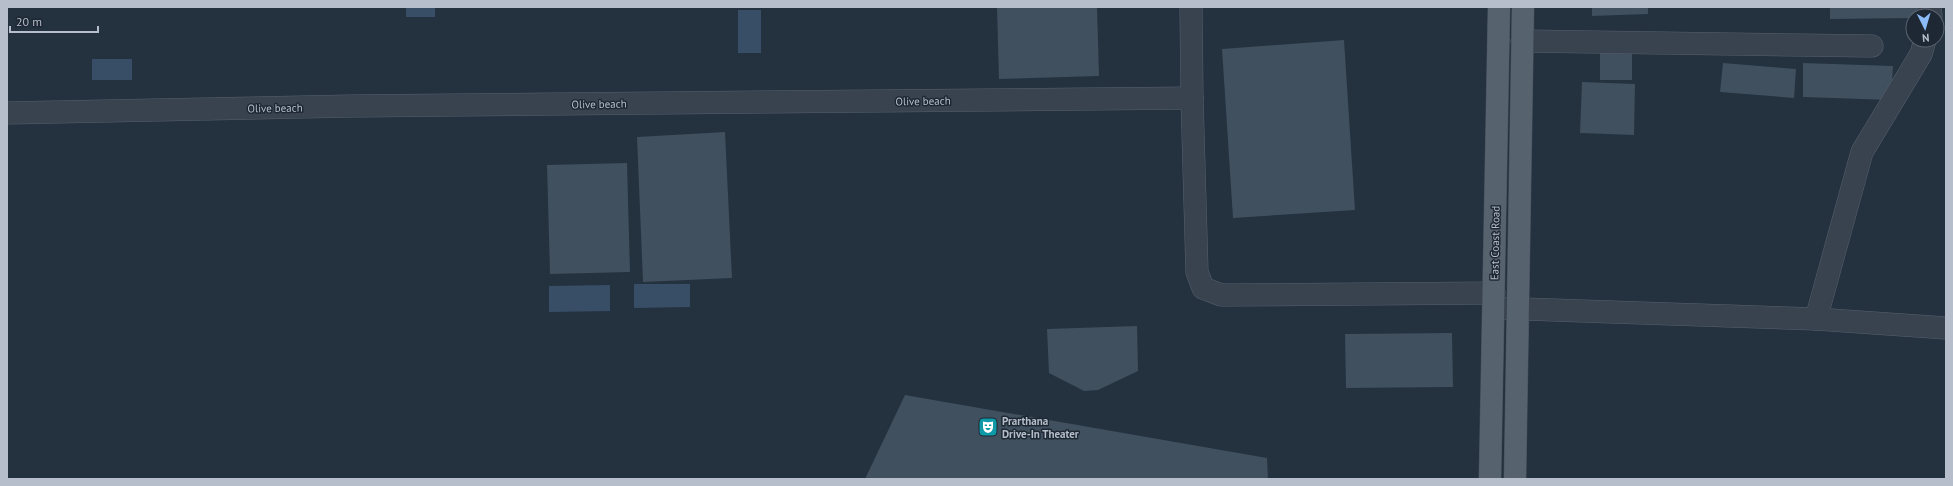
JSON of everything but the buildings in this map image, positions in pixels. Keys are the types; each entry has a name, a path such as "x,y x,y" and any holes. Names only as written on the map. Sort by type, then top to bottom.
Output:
{"main road":[{"name":"East Coast Road","path":"1490,479 1499,7"},
{"path":"1515,479 1523,7"}],"street":[{"path":"1191,7 1197,272 1204,288 1221,295 1494,300 1519,309 1816,319 1946,328"},
{"path":"1522,41 1872,46"},
{"path":"1816,319 1862,152 1923,48"},
{"name":"Olive beach","path":"7,113 376,106 1192,98"}],"water":[{"path":"406,7 435,7 435,17 406,17"},
{"path":"738,10 761,10 761,53 738,53"},
{"path":"92,59 132,59 132,80 92,80"},
{"path":"634,284 690,284 690,307 634,308"},
{"path":"610,285 610,311 549,312 549,286"}],"place":[{"name":"Prarthana Drive-In Theater","path":"988,427"}]}
